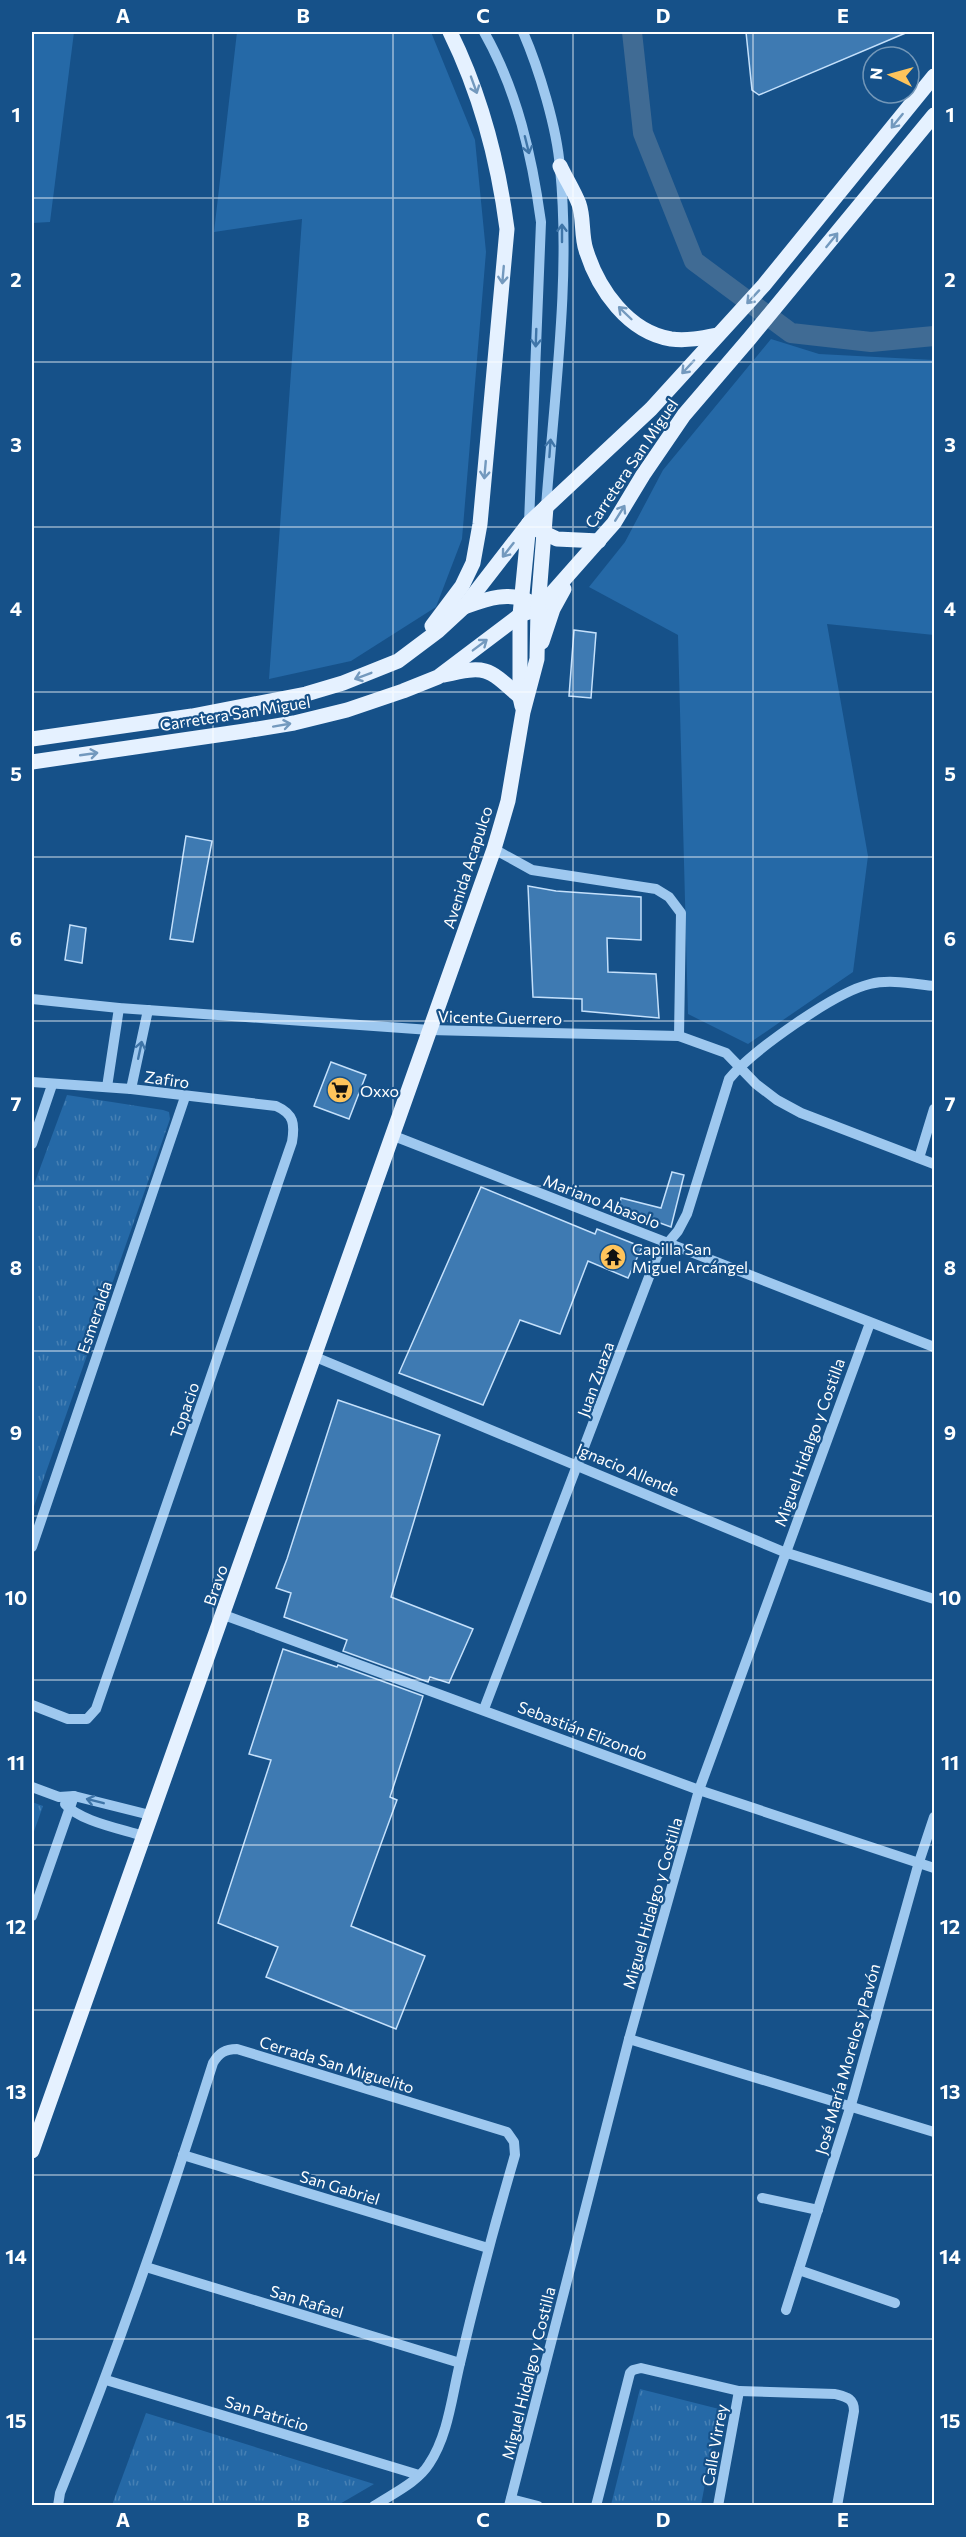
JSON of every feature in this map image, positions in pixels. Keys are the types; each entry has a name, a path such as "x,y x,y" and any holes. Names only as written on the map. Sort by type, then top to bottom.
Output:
{"main road":[{"path":"398,661 439,619 462,586 473,563 480,524 507,229 501,181 485,114 466,64 450,32"},
{"name":"Carretera San Miguel","path":"32,739 192,716 306,694 343,683 398,661 438,632 464,608 529,523 651,409 723,329 777,268 934,76"},
{"name":"Carretera San Miguel","path":"32,762 294,723 347,710 403,692 438,676 520,615 538,609 614,523 684,415 934,115"},
{"path":"560,166 579,205 585,248 597,278 613,302 633,321 652,333 670,339 689,340 723,329"},
{"name":"Avenida Acapulco","path":"521,704 537,659 538,609 546,507"},
{"path":"529,523 543,534 557,539 599,541"},
{"name":"Avenida Acapulco","path":"430,1030 494,849 508,801 521,704 520,615 529,523"},
{"path":"537,659 553,609 577,566"},
{"path":"464,608 490,598 523,598 538,609"},
{"path":"438,676 475,668 495,675 521,704"},
{"name":"Bravo","path":"32,2151 430,1030"}],"street":[{"path":"484,32 495,51 518,109 535,175 541,222 529,523"},
{"path":"523,32 546,101 560,166 562,286 546,507"},
{"path":"494,849 532,870 656,889 669,897 681,913 679,1036"},
{"path":"740,1065 823,1005 847,992 871,983 897,982 934,986"},
{"name":"Vicente Guerrero","path":"32,999 148,1011 430,1030 679,1036 726,1053 756,1084 801,1113 934,1164"},
{"path":"107,1087 119,1008"},
{"path":"131,1089 148,1011"},
{"name":"Juan Zuaza","path":"484,1709 657,1256 687,1214 729,1079 740,1065"},
{"name":"Zafiro","path":"32,1082 131,1089 276,1106 286,1111 292,1120"},
{"path":"32,1144 52,1085"},
{"name":"Esmeralda","path":"32,1547 185,1097"},
{"path":"919,1158 934,1108"},
{"name":"Topacio","path":"32,1705 75,1720 87,1719 96,1709 292,1142 292,1120"},
{"name":"Mariano Abasolo","path":"394,1136 843,1309 870,1323 934,1347"},
{"name":"Miguel Hidalgo y Costilla","path":"510,2502 629,2039 699,1790 784,1552 870,1323"},
{"name":"Ignacio Allende","path":"313,1356 784,1552 934,1599"},
{"name":"Sebastián Elizondo","path":"224,1615 699,1790 934,1868"},
{"path":"32,1787 59,1797 74,1796 150,1815"},
{"path":"32,1916 74,1796"},
{"path":"59,1797 69,1809 86,1817 143,1836"},
{"name":"José María Morelos y Pavón","path":"786,2310 851,2105 919,1862 934,1817"},
{"path":"629,2039 934,2132"},
{"name":"Cerrada San Miguelito","path":"58,2505 60,2493 106,2380 146,2267 213,2063 223,2052 237,2049 507,2132 514,2142 515,2155 488,2247 453,2401 436,2450 429,2465 419,2475 374,2505"},
{"name":"San Gabriel","path":"183,2155 488,2247"},
{"path":"762,2198 818,2210"},
{"name":"San Rafael","path":"146,2267 460,2363"},
{"path":"799,2270 896,2303"},
{"path":"596,2505 633,2370 645,2368 739,2391 835,2394 850,2398 854,2403 854,2410 837,2505"},
{"name":"San Patricio","path":"106,2380 419,2475"},
{"name":"Calle Virrey","path":"718,2505 739,2391"},
{"path":"510,2502 538,2505"}],"green space":[{"path":"32,32 74,32 50,222 32,223"},
{"path":"237,32 431,32 475,140 486,252 462,539 436,607 351,661 269,679 302,219 214,232"},
{"path":"771,339 819,354 934,360 934,635 827,624 868,856 853,972 748,1044 688,1014 678,635 589,587 625,542 663,470"},
{"path":"67,1095 163,1110 169,1112 170,1119 32,1512 32,1190"},
{"path":"32,1802 43,1806 32,1837"},
{"path":"640,2389 719,2409 701,2505 611,2505"},
{"path":"146,2413 374,2484 338,2505 112,2505"}],"building":[{"path":"746,32 908,32 877,45 861,45 861,52 759,95 752,90"},
{"path":"574,630 596,633 591,698 569,696"},
{"path":"186,836 212,841 193,942 170,939"},
{"path":"528,886 556,891 641,897 641,940 607,938 608,972 656,974 659,1018 582,1011 582,999 533,997"},
{"path":"70,925 86,928 82,963 65,960"},
{"name":"Oxxo","path":"331,1062 366,1075 349,1119 314,1106"},
{"path":"672,1172 684,1175 671,1227 619,1208 621,1198 661,1208"},
{"path":"481,1187 595,1234 597,1229 642,1247 628,1278 588,1261 560,1334 520,1320 483,1405 399,1373"},
{"path":"338,1400 440,1435 391,1597 473,1629 449,1683 430,1677 428,1682 343,1651 347,1640 284,1617 291,1593 276,1588"},
{"path":"283,1649 337,1667 338,1665 423,1696 390,1797 397,1800 351,1926 425,1956 396,2029 266,1977 278,1947 218,1923 271,1760 249,1754"}],"waterway":[{"path":"632,32 643,133 694,261 791,333 871,342 934,336"}],"place":[{"name":"Oxxo","path":"340,1090"},
{"name":"Capilla San Miguel Arcángel","path":"613,1257"}]}
